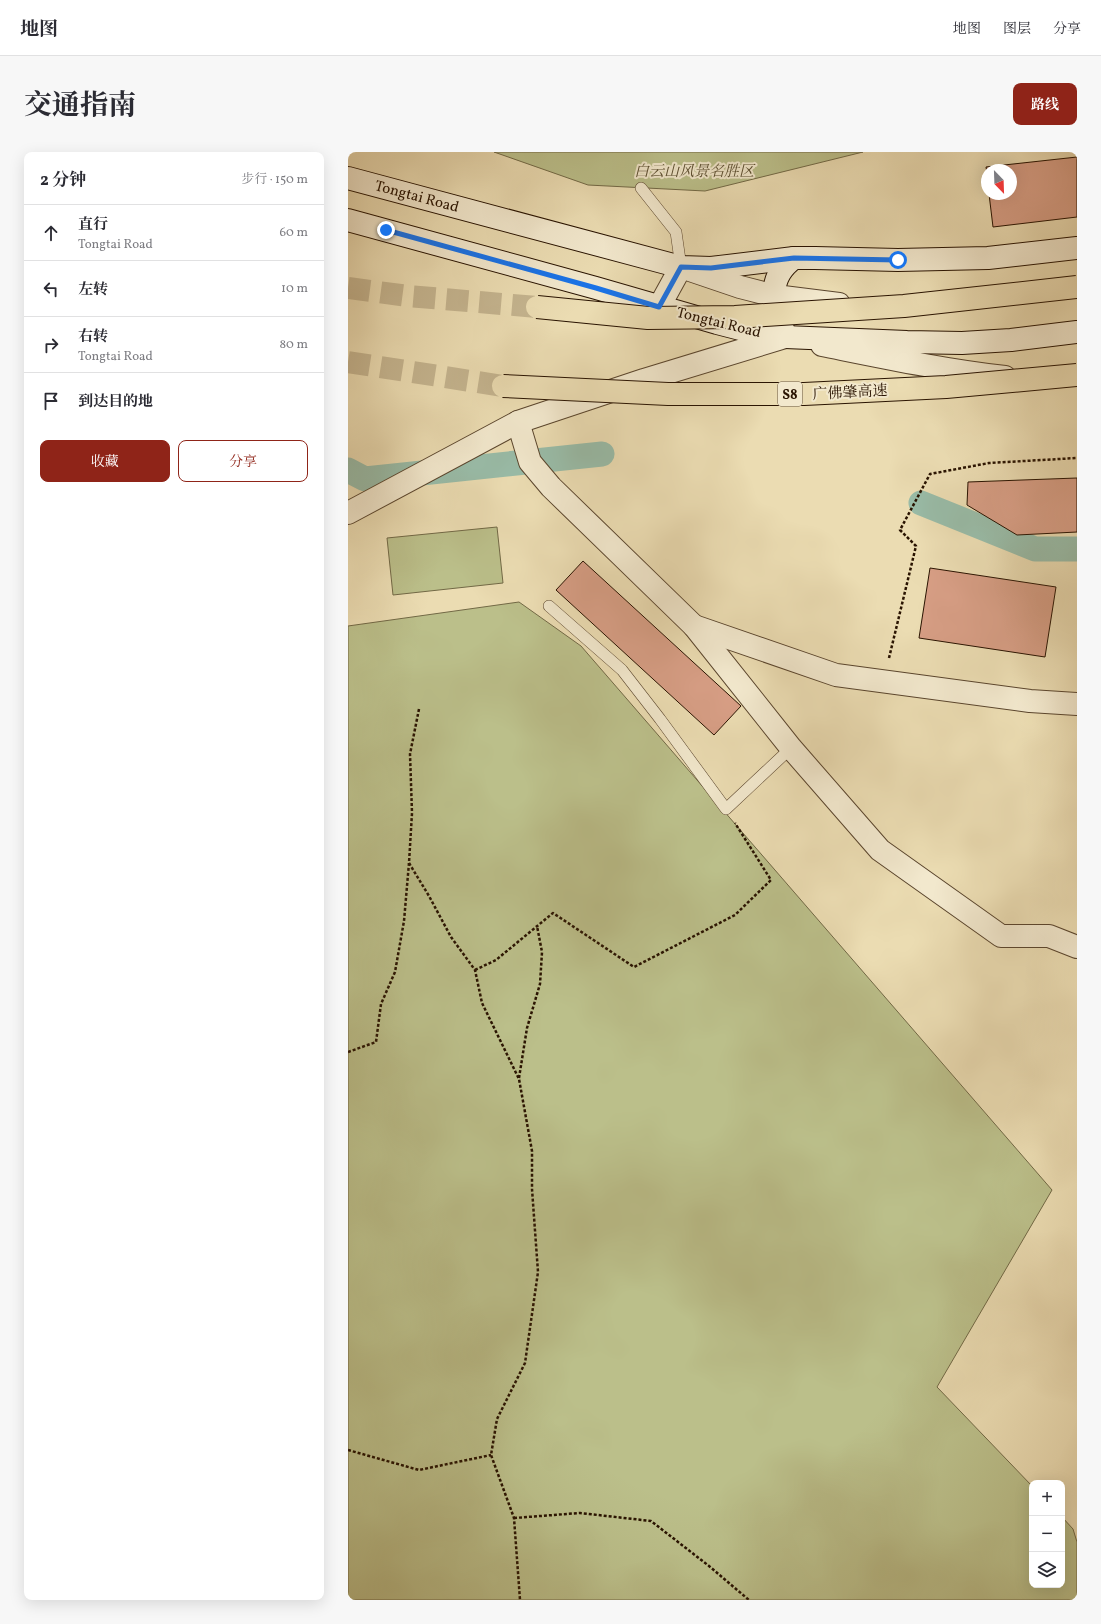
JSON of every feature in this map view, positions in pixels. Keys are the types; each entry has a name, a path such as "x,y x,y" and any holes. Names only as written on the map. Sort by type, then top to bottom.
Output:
{"highway":[{"path":"537,307 648,318 735,317 904,306 1077,286"},
{"name":"广佛肇高速","path":"503,386 668,394 804,394 946,387 1077,375"}],"street":[{"name":"Tongtai Road","path":"348,178 681,267 711,268 794,258 898,260 988,258 1077,248"},
{"name":"Tongtai Road","path":"348,220 752,332 786,337 907,342 1011,340 1077,332"},
{"path":"786,337 776,311 775,287 782,268 794,258"},
{"path":"659,307 681,267 740,287 775,296 842,304 924,303 976,299 1077,286"},
{"path":"348,514 518,422 644,380 786,337 900,360 986,375 1009,377 1045,374 1077,368"},
{"path":"518,422 530,462 551,487 694,626 791,748 880,850 1001,936 1049,936 1077,947"},
{"path":"694,626 836,675 1030,700 1077,704"}],"lane":[{"path":"641,188 676,232 681,267"},
{"path":"548,606 622,670 726,809 791,748"}],"path":[{"path":"883,681 916,546 900,530 930,474 989,463 1077,458"},
{"path":"348,1052 376,1042 381,1004 395,972 404,921 409,863 412,813 410,754 419,709"},
{"path":"475,970 496,960 553,913 634,967 735,915 771,880 726,809"},
{"path":"409,863 451,937 475,970 482,1003 519,1079 532,1151 532,1189 538,1272 525,1362 497,1419 491,1455 514,1518 520,1600"},
{"path":"519,1079 527,1028 540,984 542,952 537,926"},
{"path":"348,1450 419,1470 491,1455"},
{"path":"514,1518 580,1513 651,1521 709,1566 749,1600"}],"green space":[{"name":"白云山风景名胜区","path":"494,152 863,152 705,191 588,185"},
{"path":"497,527 503,583 393,595 387,538"},
{"path":"519,602 581,646 1052,1190 937,1387 1029,1483 1029,1588 1065,1588 1065,1520 1073,1529 1077,1542 1077,1600 348,1600 348,626"}],"building":[{"path":"1077,157 1077,217 993,227 990,200 1017,200 1017,164 1013,164"},
{"path":"1077,478 1077,532 1017,535 967,505 968,482"},
{"path":"583,561 741,706 714,735 556,590"},
{"path":"930,568 1056,587 1045,657 919,638"}],"waterway":[{"path":"348,470 365,479 602,454"},
{"path":"921,503 1035,549 1077,549"}],"tunnel":[{"path":"348,288 408,296 537,307"},
{"path":"348,362 503,386"}],"route":[{"path":"386,230 469,252 659,307 681,267 711,268 794,258 898,260"}]}
